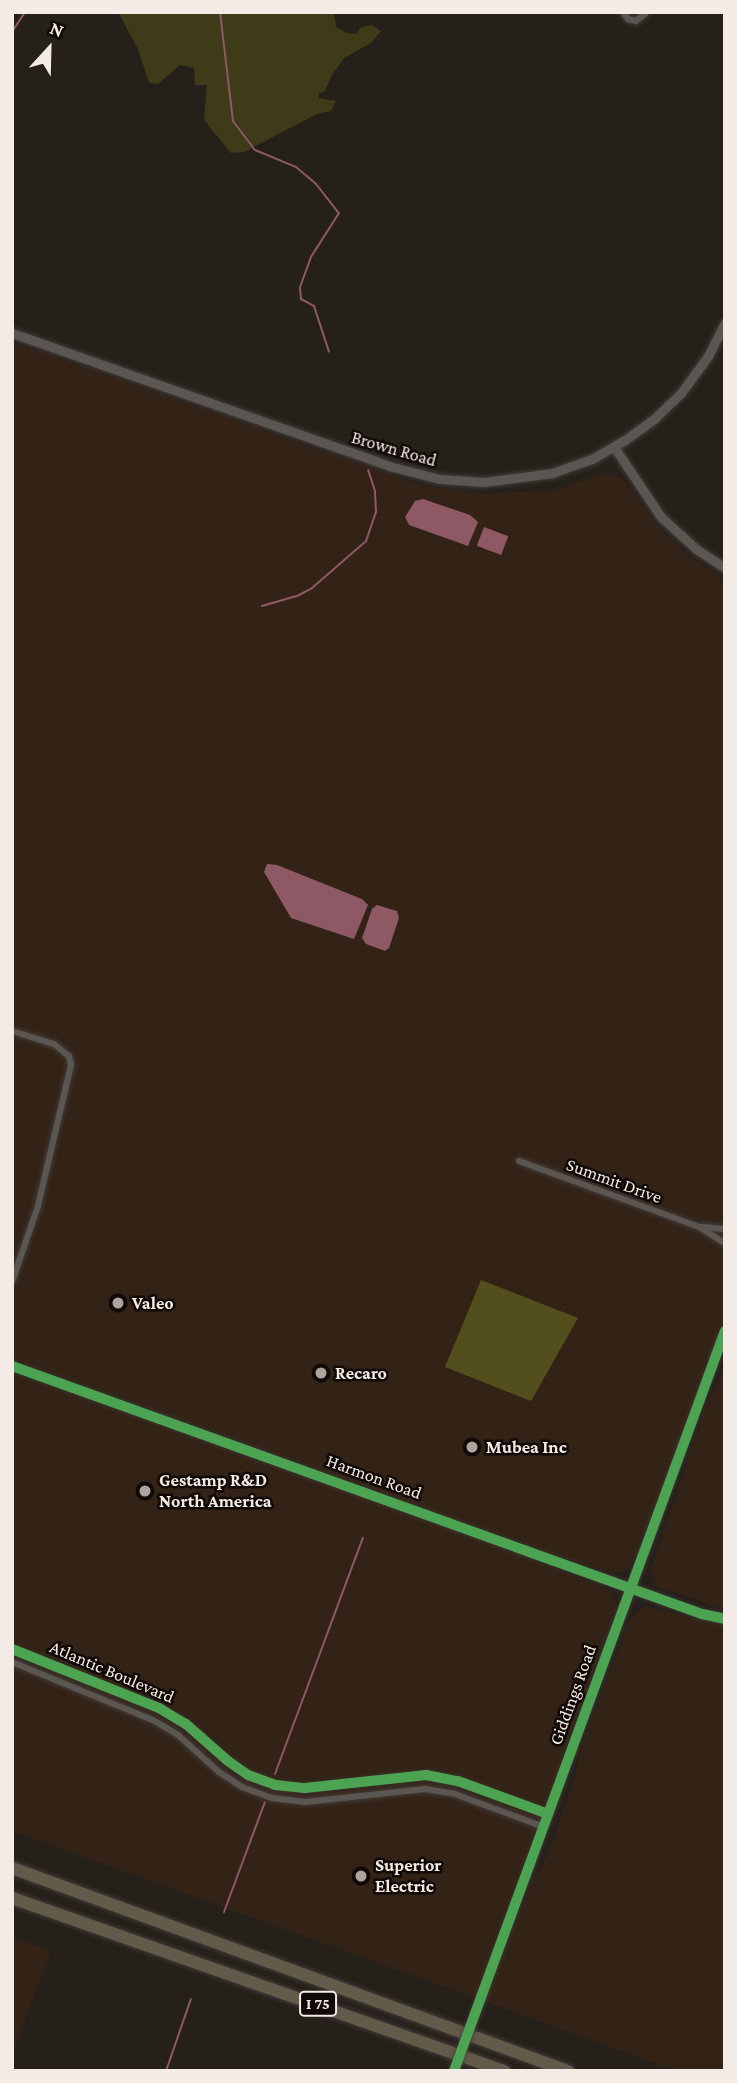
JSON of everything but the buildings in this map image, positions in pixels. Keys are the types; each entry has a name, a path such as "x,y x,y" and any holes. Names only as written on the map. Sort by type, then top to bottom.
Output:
{"highway":[{"name":"I 75","path":"12,1868 568,2071"},
{"name":"I 75","path":"12,1898 504,2071"}],"main road":[{"path":"725,323 702,366 675,399 642,429 614,447 662,517 696,549 725,568"},
{"name":"Brown Road","path":"12,332 356,455 431,477 470,482 519,480 568,468 614,447"}],"street":[{"path":"623,12 628,19 636,21 643,18 647,12"},
{"path":"12,1031 54,1044 69,1056 71,1065 38,1206 12,1282"},
{"name":"Summit Drive","path":"519,1161 699,1227 725,1243"},
{"name":"Summit Drive","path":"699,1227 725,1229"},
{"name":"Giddings Road","path":"454,2071 725,1331"},
{"name":"Harmon Road","path":"12,1366 631,1588 725,1619"},
{"name":"Atlantic Boulevard","path":"12,1649 159,1708 186,1724 228,1762 248,1775 275,1785 305,1788 426,1775 458,1781 548,1814"},
{"name":"Atlantic Boulevard","path":"12,1662 153,1720 178,1735 219,1772 242,1787 272,1798 305,1802 425,1789 455,1794 544,1826"}],"shaded area":[{"path":"118,12 334,12 336,27 347,33 356,34 361,27 372,25 381,31 371,43 344,58 324,92 319,93 319,98 336,101 331,111 317,114 244,152 231,153 204,120 207,85 195,85 194,68 180,65 158,84 149,83 138,49"},
{"path":"12,342 422,486 483,493 553,491 602,474 614,474 621,478 663,533 691,558 725,580 725,1318 635,1559 625,1572 611,1573 554,1555 12,1359"},
{"path":"423,499 470,515 478,522 468,546 409,525 405,517 415,501"},
{"path":"484,527 508,536 501,555 477,546"},
{"path":"267,864 277,865 362,899 368,905 354,939 291,918 264,872"},
{"path":"377,905 397,911 399,918 389,948 385,951 366,944 362,938 372,909"},
{"path":"481,1280 578,1318 531,1401 445,1367"},
{"path":"725,1366 725,1610 657,1587 650,1571 707,1404"},
{"path":"12,1372 505,1549 611,1591 615,1595 617,1607 612,1622 475,1998 12,1831"},
{"path":"644,1606 725,1625 725,2071 675,2071 484,2001 533,1881 549,1852 575,1777 581,1748 630,1619"},
{"path":"12,1937 51,1951 12,2054"}],"waterway":[{"path":"12,32 25,12"},
{"path":"220,12 233,121 255,150 296,167 316,184 339,213 311,257 300,288 301,299 314,306 329,352"},
{"path":"262,606 297,596 312,588 366,541 376,512 375,491 368,470"},
{"path":"275,1774 363,1538"},
{"path":"224,1912 265,1802"},
{"path":"166,2071 191,1999"}],"cycle path":[{"path":"454,2071 725,1331"},
{"path":"12,1366 702,1614 725,1619"},
{"path":"12,1649 159,1708 186,1724 248,1775 275,1785 305,1788 426,1775 458,1781 548,1814"}],"place":[{"name":"Valeo","path":"118,1303"},
{"name":"Recaro","path":"321,1373"},
{"name":"Mubea Inc","path":"472,1447"},
{"name":"Gestamp R&D North America","path":"145,1491"},
{"name":"Superior Electric","path":"361,1876"}]}
